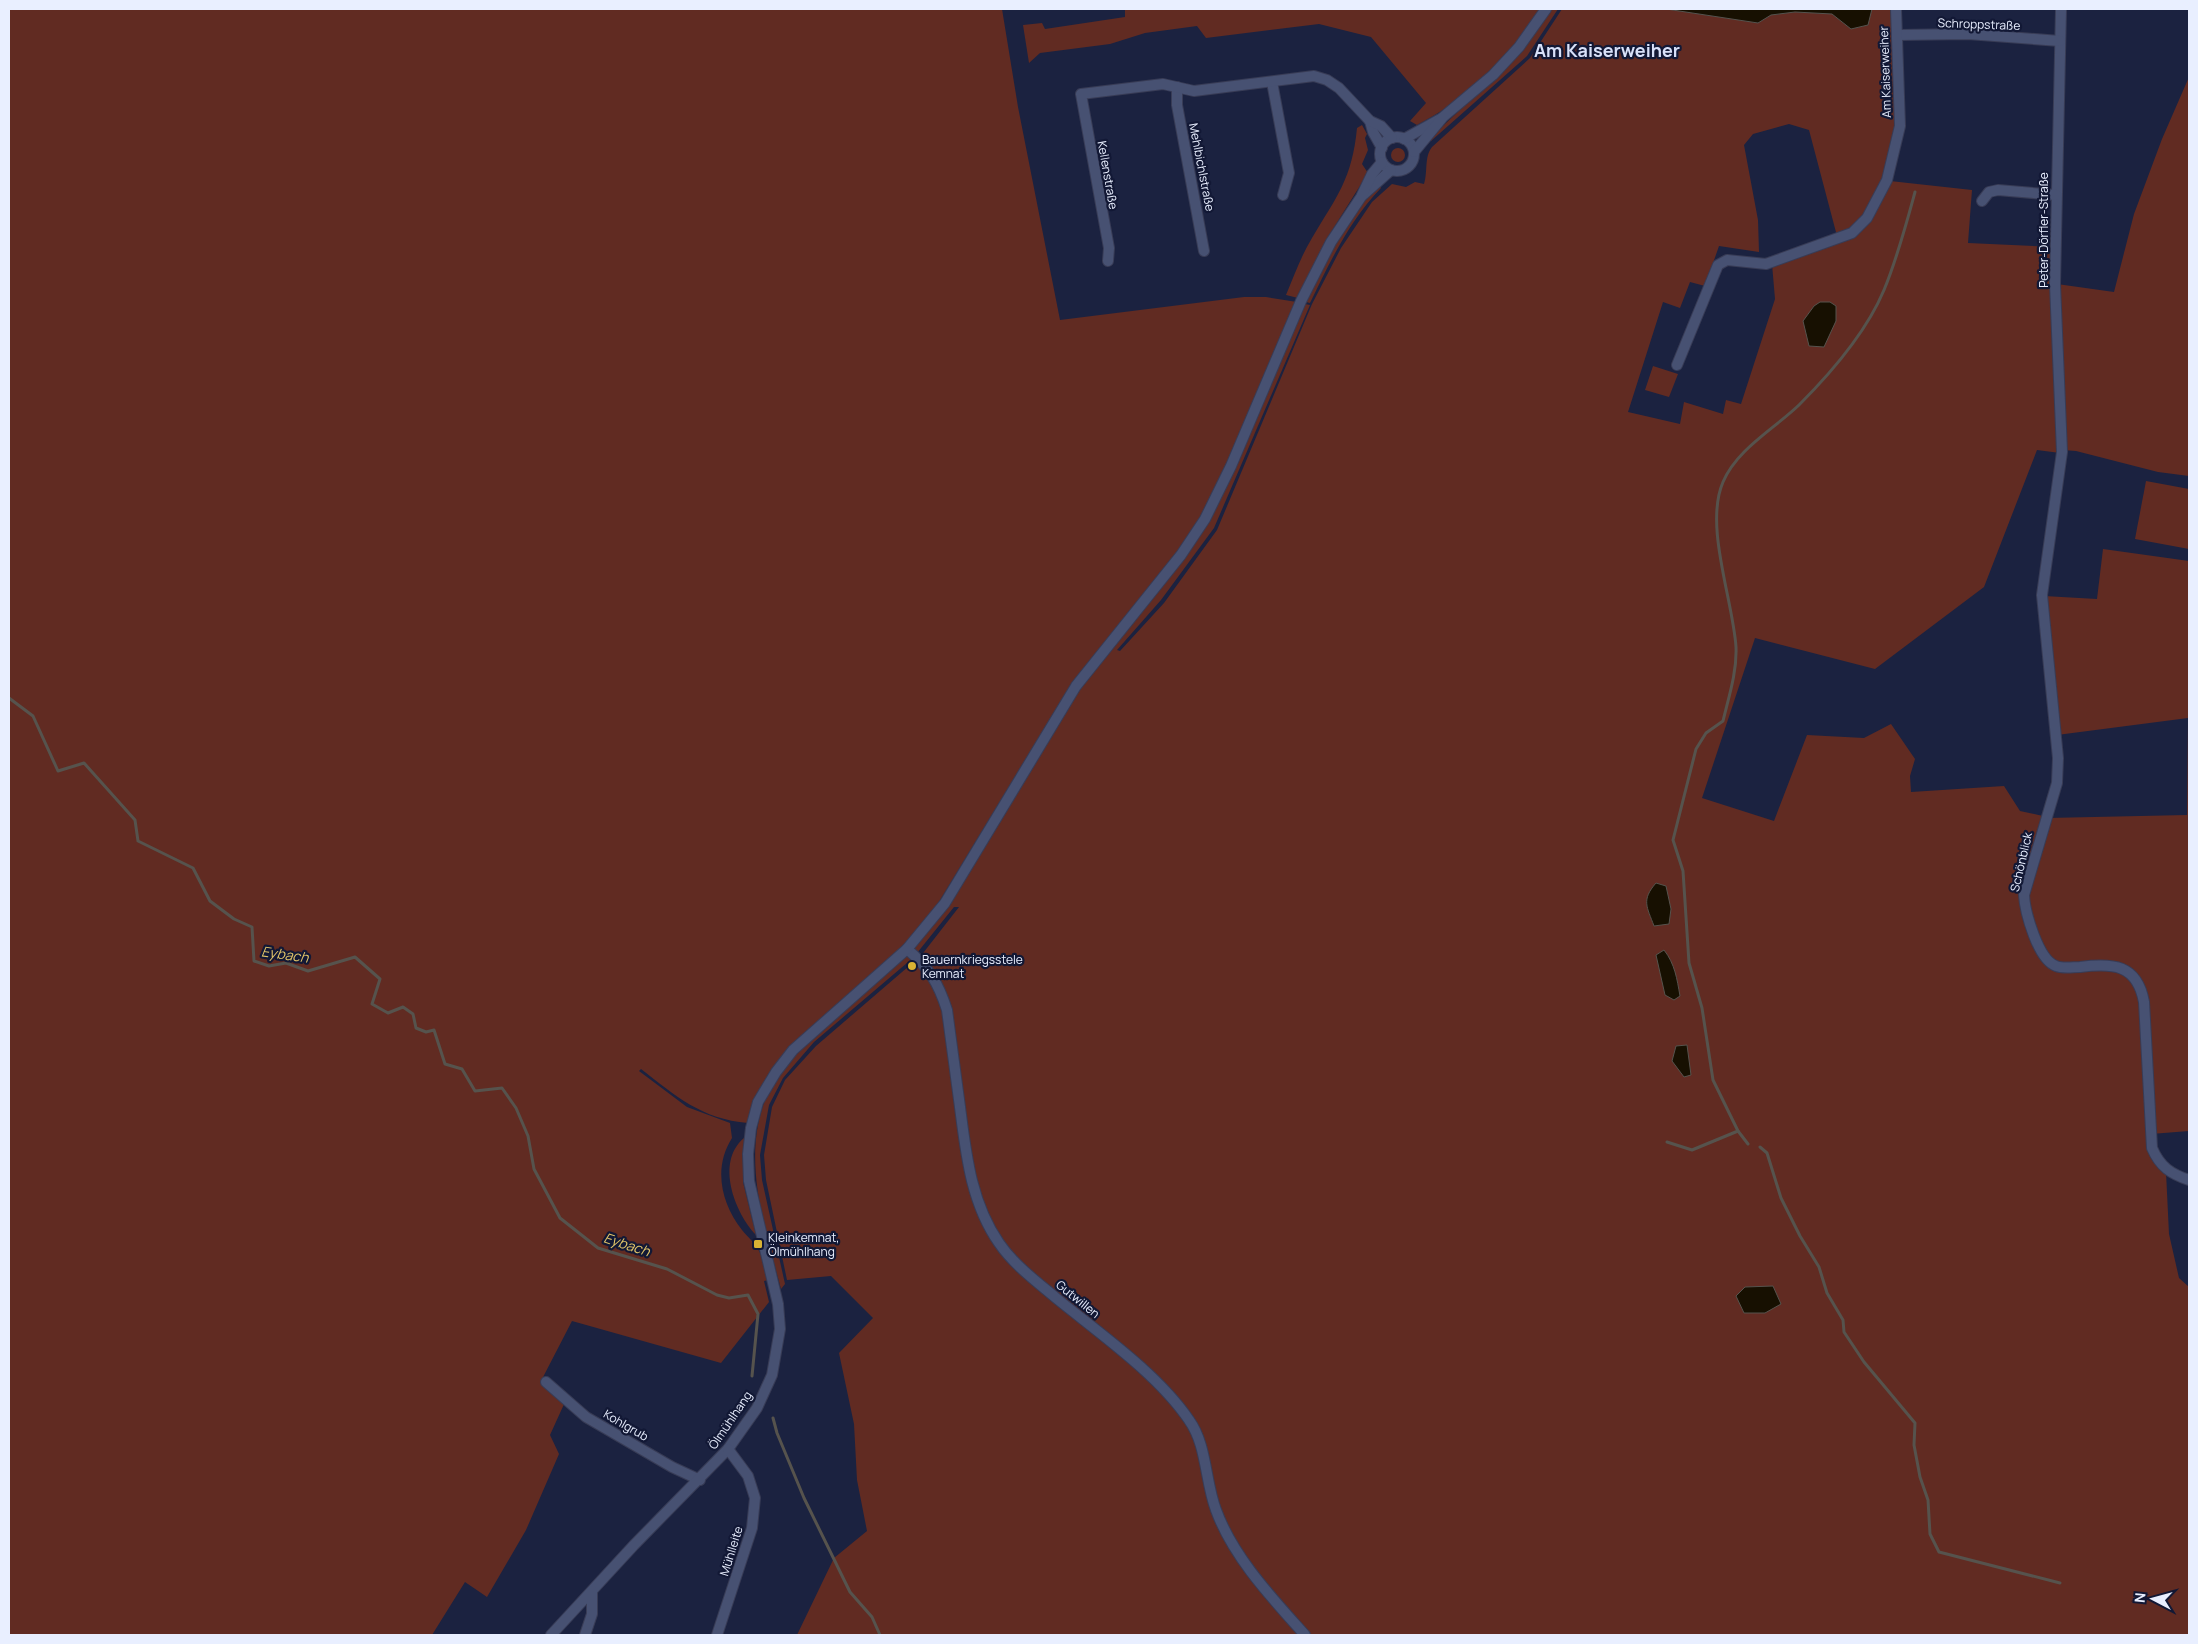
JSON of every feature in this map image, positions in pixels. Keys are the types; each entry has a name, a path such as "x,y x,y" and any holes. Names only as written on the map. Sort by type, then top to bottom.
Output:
{"street":[{"path":"1414,152 1443,117 1493,75 1519,47 1546,9"},
{"name":"Am Kaiserweiher","path":"1677,365 1718,265 1727,260 1766,264 1852,233 1867,218 1887,180 1900,126 1896,9"},
{"name":"Peter-Dörfler-Straße","path":"2061,9 2055,284 2062,452"},
{"name":"Schroppstraße","path":"1897,35 1968,34 2060,41"},
{"path":"1177,87 1194,91 1272,82 1299,76 1314,76 1327,80 1339,88 1370,121 1381,126 1392,138 1404,139 1443,117"},
{"path":"1272,82 1289,173 1283,195"},
{"name":"Kellenstraße","path":"1108,261 1109,248 1081,94 1163,84 1177,87"},
{"name":"Mehlbichlstraße","path":"1177,87 1177,105 1204,252"},
{"path":"1361,197 1372,174 1382,162 1382,148 1373,132 1370,121"},
{"path":"1382,148 1392,138"},
{"path":"1382,162 1391,170 1400,171 1408,168 1413,160 1414,152 1411,145 1404,139"},
{"path":"1361,197 1391,170"},
{"path":"1982,201 1989,192 1998,190 2056,195"},
{"name":"Ölmühlhang","path":"551,1635 634,1545 700,1480 728,1449 757,1408 772,1376 778,1351 780,1329 778,1304 750,1181 748,1154 751,1128 758,1102 776,1072 793,1050 907,949 945,903 1076,686 1181,555 1205,519 1231,466 1301,301 1330,242 1361,197"},
{"name":"Schönblick","path":"2062,452 2042,594 2058,758 2056,783 2024,894 2025,905 2045,958 2056,966 2103,964 2121,967 2141,985 2144,1002 2152,1148 2157,1160 2167,1171 2189,1180"},
{"name":"Gutwillen","path":"907,949 930,972 940,989 947,1010 966,1151 975,1194 998,1242 1012,1259 1036,1282 1128,1356 1170,1397 1190,1420 1196,1433 1216,1511 1230,1539 1256,1578 1305,1635"},
{"name":"Kohlgrub","path":"546,1382 586,1417 672,1467 700,1480"},
{"name":"Mühlleite","path":"717,1635 752,1528 755,1498 748,1476 728,1449"},
{"path":"585,1635 592,1614 592,1591"}],"shaded area":[{"path":"9,9 1002,9 1018,107 1060,320 1244,297 1266,297 1297,302 1228,464 1202,517 1178,553 1072,683 937,905 904,946 789,1047 772,1069 754,1100 748,1123 716,1117 690,1105 641,1069 639,1071 687,1107 730,1123 732,1138 726,1149 723,1161 722,1185 735,1220 758,1248 768,1280 764,1281 769,1302 721,1363 572,1321 541,1381 565,1402 550,1435 559,1454 526,1530 487,1597 465,1582 432,1635 9,1635"},
{"path":"1125,9 1543,9 1516,44 1487,75 1454,102 1417,125 1410,121 1426,103 1371,37 1319,24 1206,38 1197,26 1145,33 1110,44 1040,53 1029,63 1023,25 1042,23 1045,29 1125,17"},
{"path":"1549,9 1558,9 1527,56 1431,141 1429,139 1494,78"},
{"path":"1562,9 1666,9 1758,23 1771,15 1795,12 1832,14 1851,29 1868,25 1872,9 1894,9 1896,127 1890,181 1972,190 1968,243 2053,247 2060,453 2037,450 1984,587 1875,669 1755,638 1702,798 1774,821 1807,735 1864,738 1891,724 1915,759 1910,776 1911,792 2004,786 2020,811 2043,816 2022,895 2033,935 2056,968 2120,969 2139,986 2149,1137 2166,1172 2169,1234 2179,1278 2189,1287 2189,1635 797,1635 834,1558 867,1531 857,1480 854,1424 839,1353 873,1318 831,1276 787,1280 766,1180 764,1155 772,1107 785,1080 816,1046 916,960 928,974 944,1010 972,1195 1001,1241 977,1193 949,1009 920,957 959,907 954,907 917,953 912,949 947,906 971,870 1080,689 1184,557 1305,304 1310,305 1214,528 1161,600 1117,650 1120,651 1164,603 1217,530 1312,304 1341,248 1372,202 1392,184 1406,187 1415,182 1424,184 1428,155 1432,147 1530,58","holes":["1789,124 1809,130 1837,236 1772,264 1775,299 1741,404 1726,400 1723,414 1684,402 1680,424 1628,412 1663,302 1680,308 1690,282 1705,286 1719,246 1759,252 1758,220 1744,145 1753,134"]},
{"path":"1666,9 1872,9 1868,25 1851,29 1832,14 1795,12 1771,15 1758,23"},
{"path":"2189,77 2189,476 2158,472 2076,451 2063,450 2057,284 2114,292 2134,214 2162,139"},
{"path":"1362,125 1367,134 1365,138 1368,150 1362,164 1368,173 1326,240 1298,298 1286,295 1304,252 1342,186 1355,146 1357,128"},
{"path":"1395,148 1401,148 1405,155 1401,162 1395,162 1391,158 1391,152"},
{"path":"1380,186 1381,188 1359,214 1341,242 1310,303 1306,302 1337,240 1356,211"},
{"path":"1820,302 1830,302 1836,306 1836,321 1824,347 1809,346 1803,321 1814,306"},
{"path":"1653,366 1678,374 1669,397 1645,390"},
{"path":"2146,481 2189,489 2189,549 2135,539"},
{"path":"2103,549 2189,561 2189,1131 2151,1134 2145,1001 2134,974 2057,965 2047,957 2026,905 2047,818 2187,815 2188,718 2057,735 2044,596 2097,599"},
{"path":"1656,883 1666,886 1671,909 1669,924 1654,926 1648,909 1647,899 1648,894"},
{"path":"1664,950 1673,966 1678,984 1680,996 1674,1000 1665,995 1656,955"},
{"path":"909,952 914,957 814,1042 783,1078 769,1105 760,1155 762,1180 785,1284 781,1289 765,1227 755,1166 756,1137 762,1108 775,1080 795,1053"},
{"path":"1687,1045 1691,1075 1684,1077 1672,1061 1676,1046"},
{"path":"744,1138 743,1182 756,1235 741,1214 731,1187 731,1160 735,1148"},
{"path":"1773,1286 1781,1304 1765,1313 1744,1313 1736,1296 1745,1287"}],"waterway":[{"path":"1748,1144 1738,1131 1713,1080 1702,1008 1689,963 1683,871 1673,840 1696,749 1706,733 1723,721 1735,666 1734,628 1718,541 1718,500 1723,482 1737,459 1799,405 1836,365 1858,337 1877,306 1889,278 1915,192"},
{"name":"Eybach","path":"9,698 33,716 58,771 84,763 135,820 138,841 193,868 210,901 234,919 252,927 254,961 269,966 286,963 308,971 355,957 380,979 372,1004 388,1013 403,1007 413,1014 416,1028 426,1032 434,1030 445,1064 462,1069 475,1091 502,1088 516,1108 528,1136 534,1169 560,1218 598,1248 667,1269 717,1295 729,1298 748,1295 758,1314 752,1376"},
{"path":"1667,1142 1692,1150 1738,1131"},
{"path":"1760,1147 1767,1153 1781,1198 1800,1236 1819,1267 1827,1293 1843,1320 1844,1332 1864,1362 1915,1423 1914,1445 1920,1477 1928,1500 1930,1534 1939,1552 2060,1583"},
{"name":"Eybach","path":"773,1418 777,1433 804,1498 850,1592 872,1617 880,1635"}],"place":[{"name":"Bauernkriegsstele Kemnat","path":"912,966"},
{"name":"Kleinkemnat, Ölmühlhang","path":"758,1244"}],"district":[{"name":"Am Kaiserweiher","path":"1607,50"}]}
